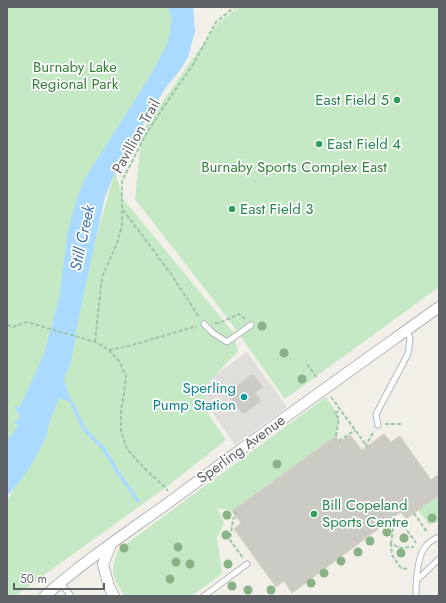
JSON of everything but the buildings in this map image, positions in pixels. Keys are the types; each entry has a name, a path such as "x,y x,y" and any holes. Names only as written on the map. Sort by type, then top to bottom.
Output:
{"street":[{"name":"Sperling Avenue","path":"45,596 60,582 112,543 439,306"},
{"path":"112,543 103,564 114,596"}],"lane":[{"path":"204,324 213,333 227,342 250,324"},
{"path":"378,425 376,414 408,354 410,338 406,330"},
{"path":"416,596 416,581 421,552 426,545 439,537"},
{"path":"416,581 439,559"},
{"path":"204,596 247,564"},
{"path":"60,582 71,596"}],"path":[{"name":"Pavillion Trail","path":"95,342 102,277 117,243 122,226 122,181 146,134 193,65 216,22 235,7"},
{"path":"123,209 171,274 204,324"},
{"path":"109,350 129,346 204,324 219,323 238,314 250,324"},
{"path":"7,325 13,326 27,322 95,342 109,350 119,361 126,376 121,411 121,431 127,449 145,469 164,486 173,499"},
{"path":"307,364 317,378"},
{"path":"330,396 366,446 378,425 401,424"},
{"path":"336,436 339,418 335,413 340,410"},
{"path":"339,441 355,430"},
{"path":"234,511 237,516 233,519 230,540 247,564"},
{"path":"414,513 427,532"},
{"path":"395,517 396,523 390,544 392,555 401,568 407,569"},
{"path":"396,523 404,526 416,543"},
{"path":"390,544 401,548 414,548"}],"shaded area":[{"path":"247,352 287,407 235,445 196,389"}],"green space":[{"name":"Burnaby Lake Regional Park","path":"7,7 171,7 176,25 150,84 86,190 58,323 7,462"},
{"name":"Burnaby Sports Complex East","path":"239,7 439,7 439,287 285,399 226,316 135,199 142,131 218,23"},
{"path":"115,171 123,199 233,332 238,351 203,388 208,414 226,440 169,485 15,596 7,596 7,499 9,498 51,412 86,274"},
{"path":"326,397 339,416 336,436 232,511 217,508 224,523 217,538 222,574 191,596 125,596 117,584 113,569 118,550"},
{"path":"439,495 439,521 429,525 418,510"}],"water":[{"name":"Still Creek","path":"168,7 193,7 195,31 188,57 181,69 167,86 118,165 105,197 78,321 71,363 64,379 72,403 59,398 50,420 47,435 33,462 21,480 7,496 7,440 18,425 14,423 20,417 14,406 20,407 44,354 59,298 67,234 75,205 84,180 152,73 168,42 172,19"}],"waterway":[{"path":"72,403 84,429 103,448 138,501"}],"place":[{"name":"East Field 5","path":"397,100"},
{"name":"East Field 4","path":"319,144"},
{"name":"East Field 3","path":"232,209"},
{"name":"Sperling Pump Station","path":"244,397"},
{"name":"Bill Copeland Sports Centre","path":"314,514"}]}
